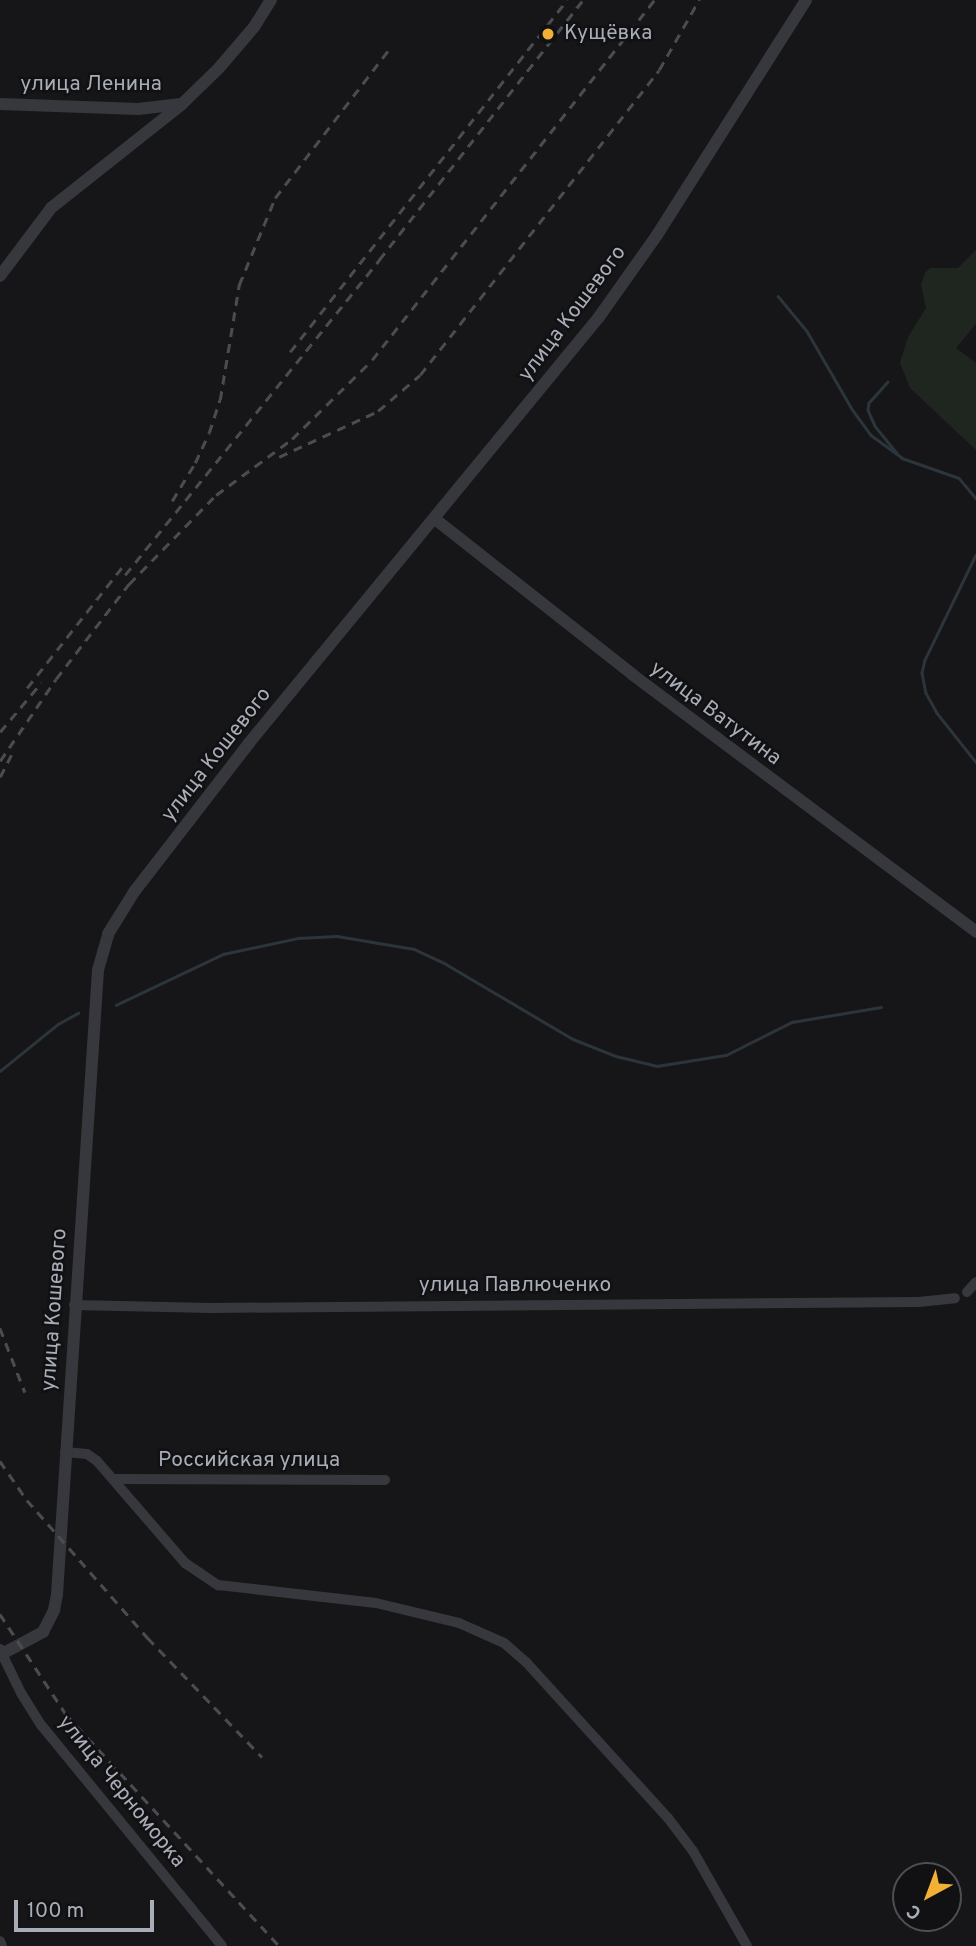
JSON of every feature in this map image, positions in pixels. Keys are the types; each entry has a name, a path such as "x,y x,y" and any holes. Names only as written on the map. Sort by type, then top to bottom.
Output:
{"street":[{"path":"0,276 51,208 182,104 219,68 254,27 271,0"},
{"name":"улица Кошевого","path":"1,1653 43,1632 54,1610 61,1571 74,1305 98,970 108,934 134,892 249,743 435,519 624,283 806,0"},
{"name":"улица Ленина","path":"0,104 138,109 182,104"},
{"name":"улица Ватутина","path":"435,519 633,675 976,932"},
{"path":"967,1292 976,1282"},
{"name":"улица Павлюченко","path":"74,1305 211,1308 905,1302 955,1298"},
{"path":"65,1452 87,1454 114,1479 186,1563 218,1584 376,1603 458,1623 504,1643 526,1661 668,1818 693,1851 747,1946"},
{"name":"Российская улица","path":"114,1479 385,1480"},
{"name":"улица Черноморка","path":"1,1653 20,1693 42,1726 222,1946"},
{"path":"0,1941 2,1946"}],"shaded area":[{"path":"976,250 976,324 956,348 976,363 976,450 910,388 900,363 908,337 926,308 921,285 925,273 930,268 958,268"}],"waterway":[{"path":"778,296 807,331 852,409 871,435 901,457"},
{"path":"888,382 869,403 868,410 875,426 897,453"},
{"path":"902,458 959,478 976,498"},
{"path":"976,555 925,660 922,673 926,693 937,713 976,762"},
{"path":"116,1005 223,954 298,938 337,936 414,949 446,964 573,1039 616,1056 657,1066 726,1055 792,1022 881,1007"},
{"path":"0,1071 58,1024 78,1013"}],"railway":[{"path":"290,352 567,0"},
{"path":"125,575 379,260 583,0"},
{"path":"0,761 56,679 129,584 216,495 292,439 372,360 654,0"},
{"path":"279,457 378,411 420,375 659,70 699,0"},
{"path":"172,501 209,433 220,400 239,285 275,198 390,48"},
{"path":"27,688 126,562"},
{"path":"0,732 41,683"},
{"path":"0,777 11,755"},
{"path":"0,1328 25,1392"},
{"path":"0,1461 27,1500 148,1638 262,1757"},
{"path":"0,1614 66,1714 279,1946"}],"place":[{"name":"Кущёвка","path":"548,34"}]}
